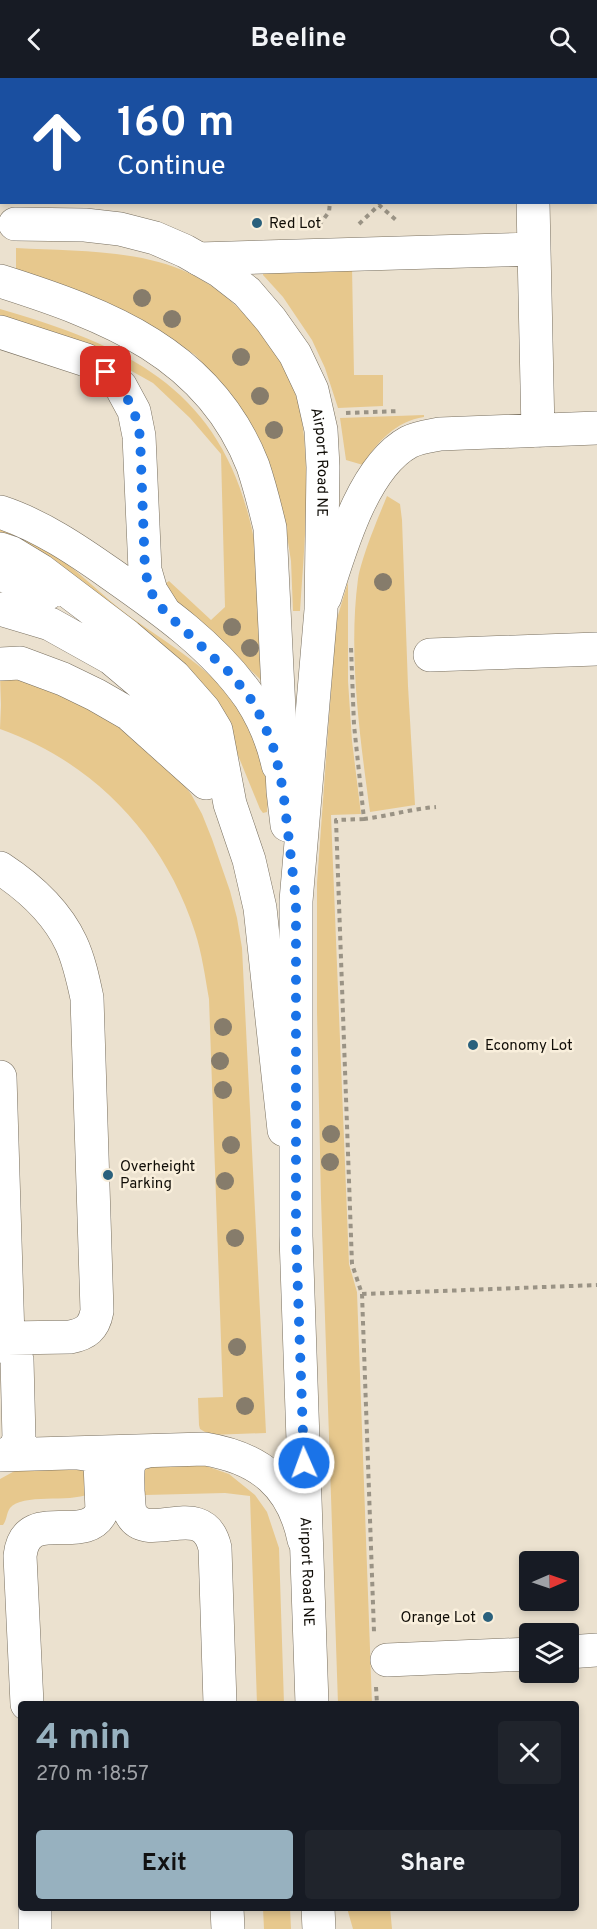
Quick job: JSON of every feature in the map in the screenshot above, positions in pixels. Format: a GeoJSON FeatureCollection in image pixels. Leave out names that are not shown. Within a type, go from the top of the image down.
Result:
{"type":"FeatureCollection","features":[{"type":"Feature","properties":{"kind":"main road"},"geometry":{"type":"LineString","coordinates":[[533,204],[538,431]]}},
{"type":"Feature","properties":{"kind":"main road","name":"Airport Road NE"},"geometry":{"type":"LineString","coordinates":[[33,217],[120,229],[155,238],[220,271],[248,292],[272,320],[295,354],[312,390],[321,430],[323,467],[321,610],[296,901],[296,1236],[312,1701]]}},
{"type":"Feature","properties":{"kind":"main road"},"geometry":{"type":"LineString","coordinates":[[199,259],[534,249]]}},
{"type":"Feature","properties":{"kind":"main road","name":"Airport Road NE"},"geometry":{"type":"LineString","coordinates":[[0,281],[89,312],[128,329],[163,352],[192,376],[214,399],[235,430],[252,465],[270,528],[283,790],[296,901]]}},
{"type":"Feature","properties":{"kind":"main road"},"geometry":{"type":"LineString","coordinates":[[0,332],[86,360],[106,372],[121,387],[134,411],[140,436],[145,570],[150,591],[164,611]]}},
{"type":"Feature","properties":{"kind":"main road"},"geometry":{"type":"LineString","coordinates":[[321,610],[344,538],[372,480],[394,453],[410,442],[440,434],[595,429]]}},
{"type":"Feature","properties":{"kind":"main road"},"geometry":{"type":"LineString","coordinates":[[0,512],[23,521],[61,542],[164,611],[231,674],[250,698],[262,719],[275,752],[283,790]]}},
{"type":"Feature","properties":{"kind":"main road"},"geometry":{"type":"LineString","coordinates":[[0,549],[12,553],[40,570],[127,636],[174,676],[204,710],[216,730],[230,804],[249,860],[260,908],[296,1236]]}},
{"type":"Feature","properties":{"kind":"main road"},"geometry":{"type":"LineString","coordinates":[[0,574],[99,616]]}},
{"type":"Feature","properties":{"kind":"main road"},"geometry":{"type":"LineString","coordinates":[[0,609],[50,624],[111,658],[149,690],[186,730],[230,804]]}},
{"type":"Feature","properties":{"kind":"main road"},"geometry":{"type":"LineString","coordinates":[[430,655],[597,649]]}},
{"type":"Feature","properties":{"kind":"main road"},"geometry":{"type":"LineString","coordinates":[[0,664],[20,663],[63,679],[129,714],[230,804]]}},
{"type":"Feature","properties":{"kind":"main road"},"geometry":{"type":"LineString","coordinates":[[0,868],[30,891],[60,923],[72,944],[87,998],[97,1311],[92,1327],[79,1335],[4,1345]]}},
{"type":"Feature","properties":{"kind":"main road"},"geometry":{"type":"LineString","coordinates":[[0,1077],[4,1345],[17,1360],[19,1439],[15,1449],[3,1455]]}},
{"type":"Feature","properties":{"kind":"main road"},"geometry":{"type":"LineString","coordinates":[[3,1455],[206,1449],[221,1451],[254,1464],[269,1474],[282,1488],[295,1508],[307,1554]]}},
{"type":"Feature","properties":{"kind":"main road"},"geometry":{"type":"LineString","coordinates":[[27,1701],[21,1545],[25,1538],[36,1530],[84,1526],[96,1522],[115,1485],[128,1471],[131,1458],[141,1452],[150,1451]]}},
{"type":"Feature","properties":{"kind":"main road"},"geometry":{"type":"LineString","coordinates":[[77,1453],[86,1453],[97,1459],[101,1471],[115,1485],[137,1521],[149,1524],[198,1524],[209,1531],[215,1548],[220,1701]]}},
{"type":"Feature","properties":{"kind":"main road"},"geometry":{"type":"LineString","coordinates":[[579,1651],[597,1650]]}},
{"type":"Feature","properties":{"kind":"main road"},"geometry":{"type":"LineString","coordinates":[[379,1658],[519,1654]]}},
{"type":"Feature","properties":{"kind":"main road"},"geometry":{"type":"LineString","coordinates":[[34,1911],[35,1929]]}},
{"type":"Feature","properties":{"kind":"main road"},"geometry":{"type":"LineString","coordinates":[[227,1911],[228,1929]]}},
{"type":"Feature","properties":{"kind":"main road"},"geometry":{"type":"LineString","coordinates":[[311,1929],[315,1911]]}},
{"type":"Feature","properties":{"kind":"main road"},"geometry":{"type":"LineString","coordinates":[[316,1911],[319,1929]]}},
{"type":"Feature","properties":{"kind":"main road"},"geometry":{"type":"LineString","coordinates":[[326,1911],[331,1929]]}},
{"type":"Feature","properties":{"kind":"path"},"geometry":{"type":"LineString","coordinates":[[350,640],[354,725],[364,819]]}},
{"type":"Feature","properties":{"kind":"path"},"geometry":{"type":"LineString","coordinates":[[377,1701],[379,1658],[362,1294],[352,1264],[336,820],[364,819],[413,809],[436,807]]}},
{"type":"Feature","properties":{"kind":"path"},"geometry":{"type":"LineString","coordinates":[[362,1294],[597,1285]]}},
{"type":"Feature","properties":{"kind":"shaded area"},"geometry":{"type":"Polygon","coordinates":[[[16,248],[100,252],[163,263],[203,281],[223,295],[260,331],[287,374],[297,397],[302,420],[306,492],[300,611],[293,611],[291,561],[284,517],[272,470],[219,381],[195,355],[141,319],[117,308],[16,274],[16,248]]]}},
{"type":"Feature","properties":{"kind":"shaded area"},"geometry":{"type":"Polygon","coordinates":[[[352,267],[354,375],[383,375],[383,406],[338,408],[325,368],[312,340],[283,297],[263,275],[263,269],[352,267]]]}},
{"type":"Feature","properties":{"kind":"shaded area"},"geometry":{"type":"Polygon","coordinates":[[[0,309],[97,343],[138,364],[173,389],[202,419],[226,457],[245,502],[258,561],[265,684],[176,602],[166,583],[169,581],[211,620],[225,607],[221,454],[190,418],[153,383],[101,354],[0,318],[0,309]]]}},
{"type":"Feature","properties":{"kind":"shaded area"},"geometry":{"type":"Polygon","coordinates":[[[424,415],[388,434],[374,448],[363,465],[346,460],[340,418],[424,415]]]}},
{"type":"Feature","properties":{"kind":"shaded area"},"geometry":{"type":"Polygon","coordinates":[[[387,496],[400,504],[402,520],[415,805],[370,812],[356,696],[355,607],[363,559],[387,496]]]}},
{"type":"Feature","properties":{"kind":"shaded area"},"geometry":{"type":"Polygon","coordinates":[[[0,529],[18,534],[51,552],[124,612],[190,659],[221,685],[245,716],[256,738],[264,762],[268,787],[267,812],[263,813],[260,809],[233,743],[0,537],[0,529]]]}},
{"type":"Feature","properties":{"kind":"shaded area"},"geometry":{"type":"Polygon","coordinates":[[[348,582],[348,681],[352,741],[361,814],[331,815],[349,1264],[357,1292],[372,1701],[338,1701],[321,1199],[317,883],[336,622],[348,582]]]}},
{"type":"Feature","properties":{"kind":"shaded area"},"geometry":{"type":"Polygon","coordinates":[[[3,674],[91,703],[176,775],[191,794],[212,839],[230,891],[242,948],[266,1433],[210,1435],[200,1429],[199,1425],[198,1398],[223,1397],[209,999],[195,932],[182,897],[165,865],[145,835],[122,807],[66,761],[34,743],[0,729],[0,675],[3,674]]]}},
{"type":"Feature","properties":{"kind":"shaded area"},"geometry":{"type":"Polygon","coordinates":[[[153,1462],[206,1466],[229,1474],[255,1495],[267,1512],[279,1548],[284,1701],[257,1701],[250,1496],[225,1493],[145,1495],[141,1492],[140,1472],[153,1462]]]}},
{"type":"Feature","properties":{"kind":"shaded area"},"geometry":{"type":"Polygon","coordinates":[[[22,1467],[87,1469],[89,1494],[80,1497],[35,1499],[16,1503],[10,1508],[3,1525],[0,1525],[0,1479],[22,1467]]]}},
{"type":"Feature","properties":{"kind":"shaded area"},"geometry":{"type":"Polygon","coordinates":[[[263,1911],[290,1911],[291,1929],[264,1929],[263,1911]]]}},
{"type":"Feature","properties":{"kind":"shaded area"},"geometry":{"type":"Polygon","coordinates":[[[348,1911],[390,1911],[392,1929],[353,1929],[348,1911]]]}},
{"type":"Feature","properties":{"kind":"place","name":"Red Lot"},"geometry":{"type":"Point","coordinates":[257,223]}},
{"type":"Feature","properties":{"kind":"place","name":"Economy Lot"},"geometry":{"type":"Point","coordinates":[473,1045]}},
{"type":"Feature","properties":{"kind":"place","name":"Overheight Parking"},"geometry":{"type":"Point","coordinates":[108,1175]}},
{"type":"Feature","properties":{"kind":"place","name":"Orange Lot"},"geometry":{"type":"Point","coordinates":[488,1617]}},
{"type":"Feature","properties":{"kind":"route"},"geometry":{"type":"LineString","coordinates":[[106,372],[121,387],[134,411],[140,436],[145,570],[150,591],[164,611],[231,674],[250,698],[262,719],[275,752],[283,790],[296,901],[296,1236],[304,1463]]}}]}
